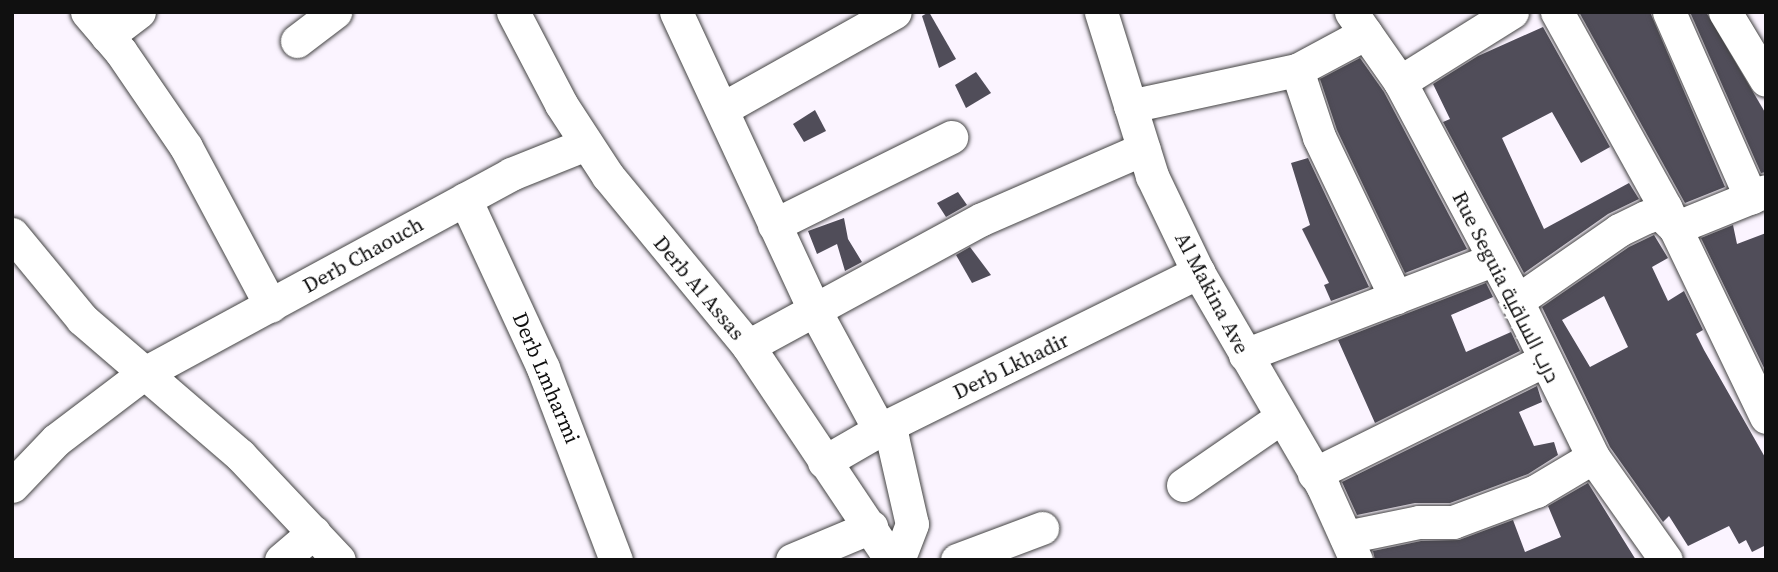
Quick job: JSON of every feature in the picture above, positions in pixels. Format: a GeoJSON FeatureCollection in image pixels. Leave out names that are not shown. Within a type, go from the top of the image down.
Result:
{"type":"FeatureCollection","features":[{"type":"Feature","properties":{"kind":"street"},"geometry":{"type":"LineString","coordinates":[[139,12],[97,24],[186,147],[271,306]]}},
{"type":"Feature","properties":{"kind":"street"},"geometry":{"type":"LineString","coordinates":[[298,41],[335,12]]}},
{"type":"Feature","properties":{"kind":"street","name":"Derb Al Assas"},"geometry":{"type":"LineString","coordinates":[[513,12],[586,145],[627,200],[748,346],[891,560]]}},
{"type":"Feature","properties":{"kind":"street"},"geometry":{"type":"LineString","coordinates":[[676,12],[813,307],[864,405],[896,447],[912,524],[898,560]]}},
{"type":"Feature","properties":{"kind":"street","name":"Al Makina Ave"},"geometry":{"type":"LineString","coordinates":[[1101,12],[1143,149],[1198,272],[1314,474],[1345,552]]}},
{"type":"Feature","properties":{"kind":"street"},"geometry":{"type":"LineString","coordinates":[[1400,82],[1512,12]]}},
{"type":"Feature","properties":{"kind":"street"},"geometry":{"type":"LineString","coordinates":[[1557,12],[1675,228],[1766,417]]}},
{"type":"Feature","properties":{"kind":"street"},"geometry":{"type":"LineString","coordinates":[[1669,12],[1759,194],[1675,228]]}},
{"type":"Feature","properties":{"kind":"street"},"geometry":{"type":"LineString","coordinates":[[1725,12],[1766,80]]}},
{"type":"Feature","properties":{"kind":"street"},"geometry":{"type":"LineString","coordinates":[[722,108],[892,13]]}},
{"type":"Feature","properties":{"kind":"street"},"geometry":{"type":"LineString","coordinates":[[1130,106],[1297,70],[1358,22]]}},
{"type":"Feature","properties":{"kind":"street","name":"Rue Seguia درب الساقية"},"geometry":{"type":"LineString","coordinates":[[1358,22],[1400,82],[1517,301],[1593,457],[1666,560]]}},
{"type":"Feature","properties":{"kind":"street"},"geometry":{"type":"LineString","coordinates":[[1297,70],[1319,137],[1396,298]]}},
{"type":"Feature","properties":{"kind":"street"},"geometry":{"type":"LineString","coordinates":[[774,225],[951,137]]}},
{"type":"Feature","properties":{"kind":"street","name":"Derb Chaouch"},"geometry":{"type":"LineString","coordinates":[[12,486],[56,440],[144,374],[525,167],[586,145]]}},
{"type":"Feature","properties":{"kind":"street"},"geometry":{"type":"LineString","coordinates":[[748,346],[813,307],[982,219],[1143,149]]}},
{"type":"Feature","properties":{"kind":"street","name":"Derb Lmharmi"},"geometry":{"type":"LineString","coordinates":[[465,199],[543,368],[616,560]]}},
{"type":"Feature","properties":{"kind":"street"},"geometry":{"type":"LineString","coordinates":[[1517,301],[1619,230],[1660,213],[1675,228]]}},
{"type":"Feature","properties":{"kind":"street"},"geometry":{"type":"LineString","coordinates":[[12,234],[82,319],[240,455],[340,560]]}},
{"type":"Feature","properties":{"kind":"street"},"geometry":{"type":"LineString","coordinates":[[1245,355],[1493,260]]}},
{"type":"Feature","properties":{"kind":"street","name":"Derb Lkhadir"},"geometry":{"type":"LineString","coordinates":[[824,462],[883,428],[1198,272]]}},
{"type":"Feature","properties":{"kind":"street"},"geometry":{"type":"LineString","coordinates":[[1314,474],[1545,360]]}},
{"type":"Feature","properties":{"kind":"street"},"geometry":{"type":"LineString","coordinates":[[1183,485],[1280,418]]}},
{"type":"Feature","properties":{"kind":"street"},"geometry":{"type":"LineString","coordinates":[[1345,552],[1419,522],[1453,522],[1536,491],[1593,457]]}},
{"type":"Feature","properties":{"kind":"street"},"geometry":{"type":"LineString","coordinates":[[792,560],[871,527]]}},
{"type":"Feature","properties":{"kind":"street"},"geometry":{"type":"LineString","coordinates":[[957,560],[1042,528]]}},
{"type":"Feature","properties":{"kind":"street"},"geometry":{"type":"LineString","coordinates":[[281,560],[314,532]]}},
{"type":"Feature","properties":{"kind":"building"},"geometry":{"type":"Polygon","coordinates":[[[929,12],[956,59],[939,68],[922,16],[929,12]]]}},
{"type":"Feature","properties":{"kind":"building"},"geometry":{"type":"Polygon","coordinates":[[[1579,12],[1650,12],[1725,187],[1685,203],[1579,12]]]}},
{"type":"Feature","properties":{"kind":"building"},"geometry":{"type":"Polygon","coordinates":[[[1690,12],[1706,12],[1766,114],[1766,172],[1761,173],[1690,12]]]}},
{"type":"Feature","properties":{"kind":"building"},"geometry":{"type":"Polygon","coordinates":[[[1543,27],[1610,147],[1581,163],[1552,112],[1502,138],[1544,229],[1629,183],[1639,199],[1608,214],[1524,273],[1443,122],[1450,119],[1433,84],[1478,56],[1543,27]]]}},
{"type":"Feature","properties":{"kind":"building"},"geometry":{"type":"Polygon","coordinates":[[[1360,58],[1384,92],[1467,249],[1405,273],[1337,130],[1320,79],[1360,58]]]}},
{"type":"Feature","properties":{"kind":"building"},"geometry":{"type":"Polygon","coordinates":[[[976,72],[991,93],[966,108],[955,85],[976,72]]]}},
{"type":"Feature","properties":{"kind":"building"},"geometry":{"type":"Polygon","coordinates":[[[815,110],[826,131],[804,142],[793,124],[815,110]]]}},
{"type":"Feature","properties":{"kind":"building"},"geometry":{"type":"Polygon","coordinates":[[[1308,158],[1369,287],[1331,301],[1324,285],[1329,283],[1302,229],[1310,225],[1291,163],[1308,158]]]}},
{"type":"Feature","properties":{"kind":"building"},"geometry":{"type":"Polygon","coordinates":[[[958,192],[967,205],[946,217],[937,203],[958,192]]]}},
{"type":"Feature","properties":{"kind":"building"},"geometry":{"type":"Polygon","coordinates":[[[844,218],[848,239],[862,262],[845,271],[837,244],[817,254],[808,231],[844,218]]]}},
{"type":"Feature","properties":{"kind":"building"},"geometry":{"type":"Polygon","coordinates":[[[1733,225],[1737,244],[1766,233],[1766,372],[1701,238],[1733,225]]]}},
{"type":"Feature","properties":{"kind":"building"},"geometry":{"type":"Polygon","coordinates":[[[1654,235],[1668,258],[1652,267],[1668,301],[1684,291],[1703,330],[1696,334],[1766,459],[1766,545],[1752,552],[1746,540],[1739,544],[1729,526],[1688,546],[1669,516],[1663,522],[1610,447],[1542,307],[1629,247],[1654,235]],[[1604,296],[1562,320],[1590,367],[1628,347],[1604,296]]]}},
{"type":"Feature","properties":{"kind":"building"},"geometry":{"type":"Polygon","coordinates":[[[970,247],[991,275],[972,283],[956,255],[970,247]]]}},
{"type":"Feature","properties":{"kind":"building"},"geometry":{"type":"Polygon","coordinates":[[[1486,283],[1493,297],[1451,315],[1466,352],[1511,332],[1520,351],[1375,423],[1338,340],[1486,283]]]}},
{"type":"Feature","properties":{"kind":"building"},"geometry":{"type":"Polygon","coordinates":[[[1537,386],[1542,402],[1519,412],[1534,446],[1554,442],[1558,455],[1528,474],[1450,503],[1415,503],[1357,515],[1342,482],[1537,386]]]}},
{"type":"Feature","properties":{"kind":"building"},"geometry":{"type":"Polygon","coordinates":[[[1588,483],[1636,560],[1375,560],[1373,551],[1421,541],[1459,540],[1513,520],[1525,552],[1561,537],[1548,506],[1588,483]]]}}]}
